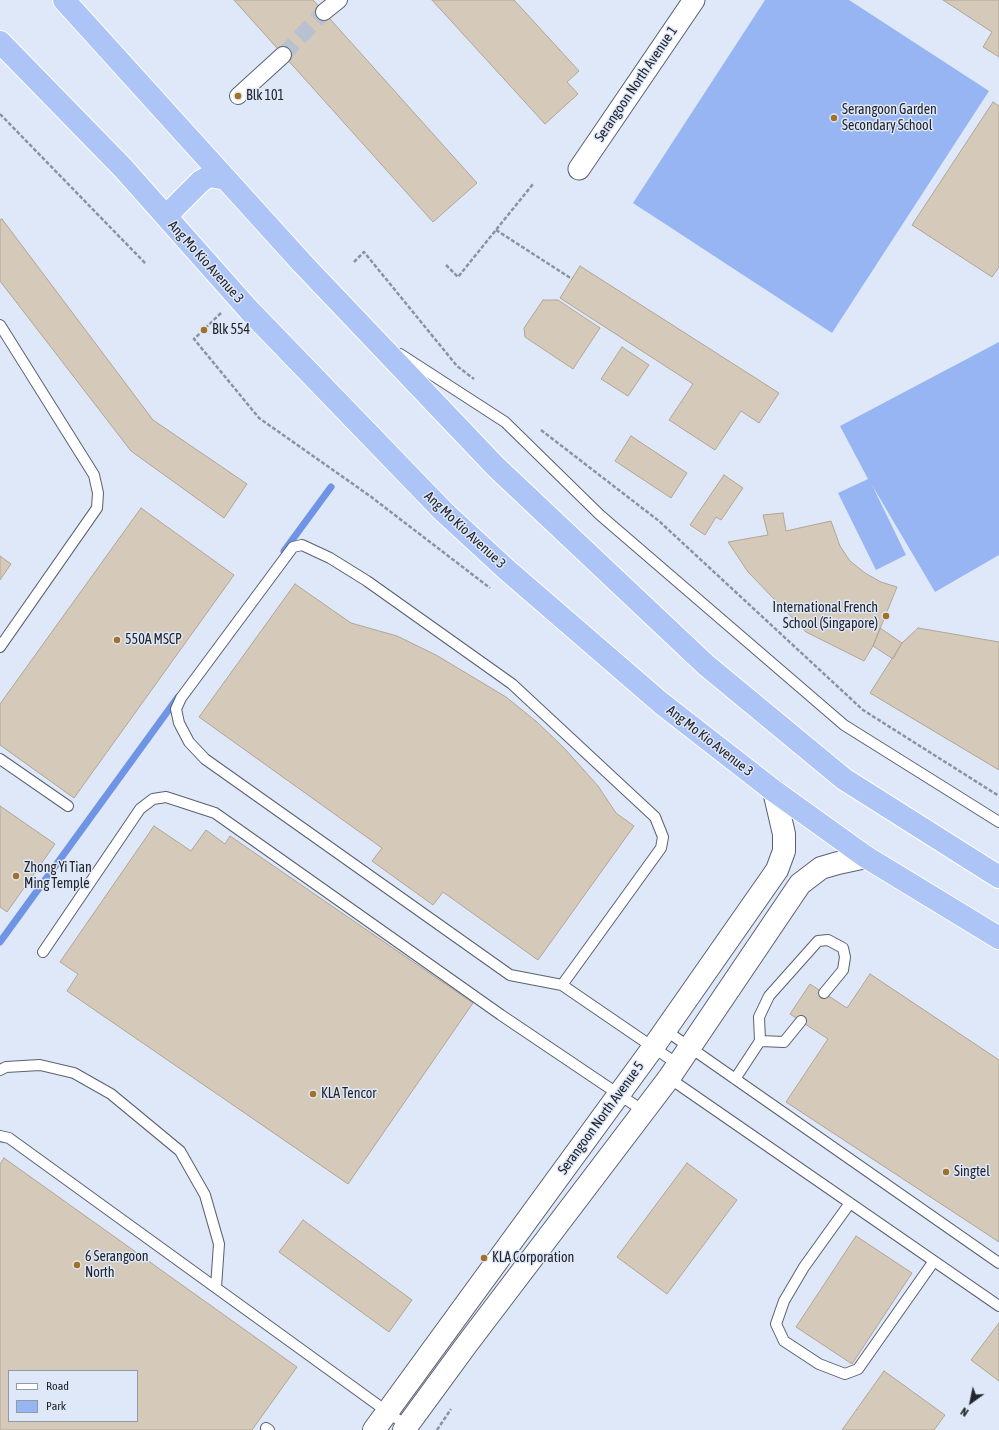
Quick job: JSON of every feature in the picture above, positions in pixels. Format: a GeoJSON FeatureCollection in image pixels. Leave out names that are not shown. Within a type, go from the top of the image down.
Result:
{"type":"FeatureCollection","features":[{"type":"Feature","properties":{"kind":"highway"},"geometry":{"type":"LineString","coordinates":[[64,0],[226,179],[371,336],[496,468],[706,665],[844,779],[999,877]]}},
{"type":"Feature","properties":{"kind":"highway","name":"Ang Mo Kio Avenue 3"},"geometry":{"type":"LineString","coordinates":[[0,42],[123,168],[249,310],[444,512],[507,570],[661,703],[774,791],[866,857],[999,938]]}},
{"type":"Feature","properties":{"kind":"highway"},"geometry":{"type":"LineString","coordinates":[[170,221],[170,214],[174,208],[201,181],[210,176],[226,179]]}},
{"type":"Feature","properties":{"kind":"street"},"geometry":{"type":"LineString","coordinates":[[324,12],[339,0]]}},
{"type":"Feature","properties":{"kind":"street","name":"Serangoon North Avenue 1"},"geometry":{"type":"LineString","coordinates":[[579,169],[694,0]]}},
{"type":"Feature","properties":{"kind":"street"},"geometry":{"type":"LineString","coordinates":[[238,96],[283,55]]}},
{"type":"Feature","properties":{"kind":"street","name":"Serangoon North Avenue 5"},"geometry":{"type":"LineString","coordinates":[[374,1430],[652,1049],[777,870],[784,851],[784,834],[774,791]]}},
{"type":"Feature","properties":{"kind":"street","name":"Serangoon North Avenue 5"},"geometry":{"type":"LineString","coordinates":[[405,1428],[467,1344],[645,1112],[691,1048],[800,884],[821,868],[866,857]]}},
{"type":"Feature","properties":{"kind":"lane"},"geometry":{"type":"LineString","coordinates":[[0,326],[94,475],[98,493],[97,508],[0,647]]}},
{"type":"Feature","properties":{"kind":"lane"},"geometry":{"type":"LineString","coordinates":[[371,336],[505,422],[600,515],[844,725],[999,822]]}},
{"type":"Feature","properties":{"kind":"lane"},"geometry":{"type":"LineString","coordinates":[[562,985],[661,848],[663,837],[655,817],[512,684],[342,566],[302,545],[293,547],[181,698],[176,709],[179,723],[189,742],[205,759],[510,975],[562,985],[652,1049],[674,1072],[850,1203],[999,1306]]}},
{"type":"Feature","properties":{"kind":"lane"},"geometry":{"type":"LineString","coordinates":[[0,759],[68,806]]}},
{"type":"Feature","properties":{"kind":"lane"},"geometry":{"type":"LineString","coordinates":[[43,952],[140,809],[154,799],[166,797],[215,813],[540,1041],[645,1112]]}},
{"type":"Feature","properties":{"kind":"lane"},"geometry":{"type":"LineString","coordinates":[[735,1079],[760,1041],[759,1017],[769,996],[818,941],[828,940],[843,948],[845,957],[843,970],[824,993]]}},
{"type":"Feature","properties":{"kind":"lane"},"geometry":{"type":"LineString","coordinates":[[760,1041],[784,1042],[801,1021]]}},
{"type":"Feature","properties":{"kind":"lane"},"geometry":{"type":"LineString","coordinates":[[665,1030],[999,1263]]}},
{"type":"Feature","properties":{"kind":"lane"},"geometry":{"type":"LineString","coordinates":[[0,1070],[6,1067],[40,1065],[74,1073],[111,1094],[180,1151],[205,1196],[219,1244],[216,1287]]}},
{"type":"Feature","properties":{"kind":"lane"},"geometry":{"type":"LineString","coordinates":[[0,1136],[9,1138],[216,1287],[388,1412],[405,1428]]}},
{"type":"Feature","properties":{"kind":"lane"},"geometry":{"type":"LineString","coordinates":[[850,1203],[804,1267],[784,1301],[776,1324],[784,1341],[819,1364],[845,1374],[858,1369],[934,1261]]}},
{"type":"Feature","properties":{"kind":"path"},"geometry":{"type":"LineString","coordinates":[[0,114],[146,264]]}},
{"type":"Feature","properties":{"kind":"path"},"geometry":{"type":"LineString","coordinates":[[446,264],[458,277],[533,184]]}},
{"type":"Feature","properties":{"kind":"path"},"geometry":{"type":"LineString","coordinates":[[496,230],[572,279]]}},
{"type":"Feature","properties":{"kind":"path"},"geometry":{"type":"LineString","coordinates":[[354,262],[364,252],[457,366],[476,380]]}},
{"type":"Feature","properties":{"kind":"path"},"geometry":{"type":"LineString","coordinates":[[204,330],[194,339],[259,418],[370,496],[493,591]]}},
{"type":"Feature","properties":{"kind":"path"},"geometry":{"type":"LineString","coordinates":[[539,429],[659,521],[863,710],[999,796]]}},
{"type":"Feature","properties":{"kind":"green space"},"geometry":{"type":"Polygon","coordinates":[[[765,0],[849,0],[989,91],[832,333],[633,203],[765,0]]]}},
{"type":"Feature","properties":{"kind":"green space"},"geometry":{"type":"Polygon","coordinates":[[[999,342],[999,555],[935,592],[872,485],[906,555],[876,570],[838,493],[868,479],[840,426],[999,342]]]}},
{"type":"Feature","properties":{"kind":"building"},"geometry":{"type":"Polygon","coordinates":[[[234,0],[313,0],[477,183],[433,222],[234,0]]]}},
{"type":"Feature","properties":{"kind":"building"},"geometry":{"type":"Polygon","coordinates":[[[432,0],[514,0],[579,71],[567,82],[578,94],[545,124],[432,0]]]}},
{"type":"Feature","properties":{"kind":"building"},"geometry":{"type":"Polygon","coordinates":[[[943,0],[999,0],[999,57],[983,47],[992,32],[943,0]]]}},
{"type":"Feature","properties":{"kind":"building"},"geometry":{"type":"Polygon","coordinates":[[[993,102],[999,106],[999,267],[992,277],[912,225],[993,102]]]}},
{"type":"Feature","properties":{"kind":"building"},"geometry":{"type":"Polygon","coordinates":[[[2,219],[153,420],[247,484],[224,518],[131,451],[0,281],[0,220],[2,219]]]}},
{"type":"Feature","properties":{"kind":"building"},"geometry":{"type":"Polygon","coordinates":[[[580,266],[779,393],[759,423],[741,411],[715,450],[669,420],[693,384],[560,298],[580,266]]]}},
{"type":"Feature","properties":{"kind":"building"},"geometry":{"type":"Polygon","coordinates":[[[543,300],[558,300],[600,328],[573,369],[525,337],[524,328],[543,300]]]}},
{"type":"Feature","properties":{"kind":"building"},"geometry":{"type":"Polygon","coordinates":[[[622,347],[649,365],[628,396],[601,379],[622,347]]]}},
{"type":"Feature","properties":{"kind":"building"},"geometry":{"type":"Polygon","coordinates":[[[631,436],[687,473],[671,498],[615,461],[631,436]]]}},
{"type":"Feature","properties":{"kind":"building"},"geometry":{"type":"Polygon","coordinates":[[[724,475],[743,488],[721,520],[716,517],[705,535],[690,525],[724,475]]]}},
{"type":"Feature","properties":{"kind":"building","name":"550A MSCP"},"geometry":{"type":"Polygon","coordinates":[[[141,508],[234,575],[74,798],[0,745],[0,704],[141,508]]]}},
{"type":"Feature","properties":{"kind":"building"},"geometry":{"type":"Polygon","coordinates":[[[783,513],[786,531],[831,521],[840,546],[850,561],[865,573],[881,582],[897,587],[873,646],[864,661],[806,632],[748,572],[728,542],[768,535],[763,515],[783,513]]]}},
{"type":"Feature","properties":{"kind":"building"},"geometry":{"type":"Polygon","coordinates":[[[0,556],[11,564],[0,580],[0,556]]]}},
{"type":"Feature","properties":{"kind":"building"},"geometry":{"type":"Polygon","coordinates":[[[295,584],[351,623],[397,636],[436,655],[506,697],[537,722],[565,749],[598,786],[616,813],[634,826],[538,960],[443,892],[433,905],[372,861],[382,848],[199,717],[295,584]]]}},
{"type":"Feature","properties":{"kind":"building"},"geometry":{"type":"Polygon","coordinates":[[[880,628],[902,643],[893,659],[873,646],[880,628]]]}},
{"type":"Feature","properties":{"kind":"building"},"geometry":{"type":"Polygon","coordinates":[[[918,628],[999,642],[999,770],[870,693],[902,643],[918,628]]]}},
{"type":"Feature","properties":{"kind":"building","name":"Zhong Yi Tian Ming Temple"},"geometry":{"type":"Polygon","coordinates":[[[0,806],[55,844],[7,912],[0,907],[0,806]]]}},
{"type":"Feature","properties":{"kind":"building","name":"KLA Tencor"},"geometry":{"type":"Polygon","coordinates":[[[154,826],[191,851],[206,830],[225,844],[230,836],[473,1003],[348,1184],[67,991],[78,974],[60,962],[154,826]]]}},
{"type":"Feature","properties":{"kind":"building","name":"Singtel"},"geometry":{"type":"Polygon","coordinates":[[[870,974],[999,1060],[999,1242],[786,1102],[828,1039],[790,1014],[810,984],[847,1008],[870,974]]]}},
{"type":"Feature","properties":{"kind":"building","name":"6 Serangoon North"},"geometry":{"type":"Polygon","coordinates":[[[4,1158],[297,1367],[252,1430],[0,1430],[0,1164],[4,1158]]]}},
{"type":"Feature","properties":{"kind":"building"},"geometry":{"type":"Polygon","coordinates":[[[687,1163],[737,1200],[667,1294],[617,1257],[687,1163]]]}},
{"type":"Feature","properties":{"kind":"building"},"geometry":{"type":"Polygon","coordinates":[[[303,1220],[412,1300],[389,1332],[279,1252],[303,1220]]]}},
{"type":"Feature","properties":{"kind":"building"},"geometry":{"type":"Polygon","coordinates":[[[856,1236],[912,1273],[852,1364],[796,1327],[856,1236]]]}},
{"type":"Feature","properties":{"kind":"building"},"geometry":{"type":"Polygon","coordinates":[[[999,1323],[999,1381],[971,1360],[999,1323]]]}},
{"type":"Feature","properties":{"kind":"building"},"geometry":{"type":"Polygon","coordinates":[[[884,1371],[945,1415],[934,1430],[842,1430],[884,1371]]]}},
{"type":"Feature","properties":{"kind":"waterway"},"geometry":{"type":"LineString","coordinates":[[284,551],[331,487]]}},
{"type":"Feature","properties":{"kind":"waterway"},"geometry":{"type":"LineString","coordinates":[[0,942],[178,697]]}},
{"type":"Feature","properties":{"kind":"tunnel"},"geometry":{"type":"LineString","coordinates":[[283,55],[324,12]]}},
{"type":"Feature","properties":{"kind":"place","name":"Blk 101"},"geometry":{"type":"Point","coordinates":[238,96]}},
{"type":"Feature","properties":{"kind":"place","name":"Serangoon Garden Secondary School"},"geometry":{"type":"Point","coordinates":[834,118]}},
{"type":"Feature","properties":{"kind":"place","name":"Blk 554"},"geometry":{"type":"Point","coordinates":[204,330]}},
{"type":"Feature","properties":{"kind":"place","name":"International French School (Singapore)"},"geometry":{"type":"Point","coordinates":[886,616]}},
{"type":"Feature","properties":{"kind":"place","name":"550A MSCP"},"geometry":{"type":"Point","coordinates":[117,640]}},
{"type":"Feature","properties":{"kind":"place","name":"Zhong Yi Tian Ming Temple"},"geometry":{"type":"Point","coordinates":[16,876]}},
{"type":"Feature","properties":{"kind":"place","name":"KLA Tencor"},"geometry":{"type":"Point","coordinates":[313,1094]}},
{"type":"Feature","properties":{"kind":"place","name":"Singtel"},"geometry":{"type":"Point","coordinates":[946,1172]}},
{"type":"Feature","properties":{"kind":"place","name":"KLA Corporation"},"geometry":{"type":"Point","coordinates":[484,1258]}},
{"type":"Feature","properties":{"kind":"place","name":"6 Serangoon North"},"geometry":{"type":"Point","coordinates":[77,1265]}}]}
